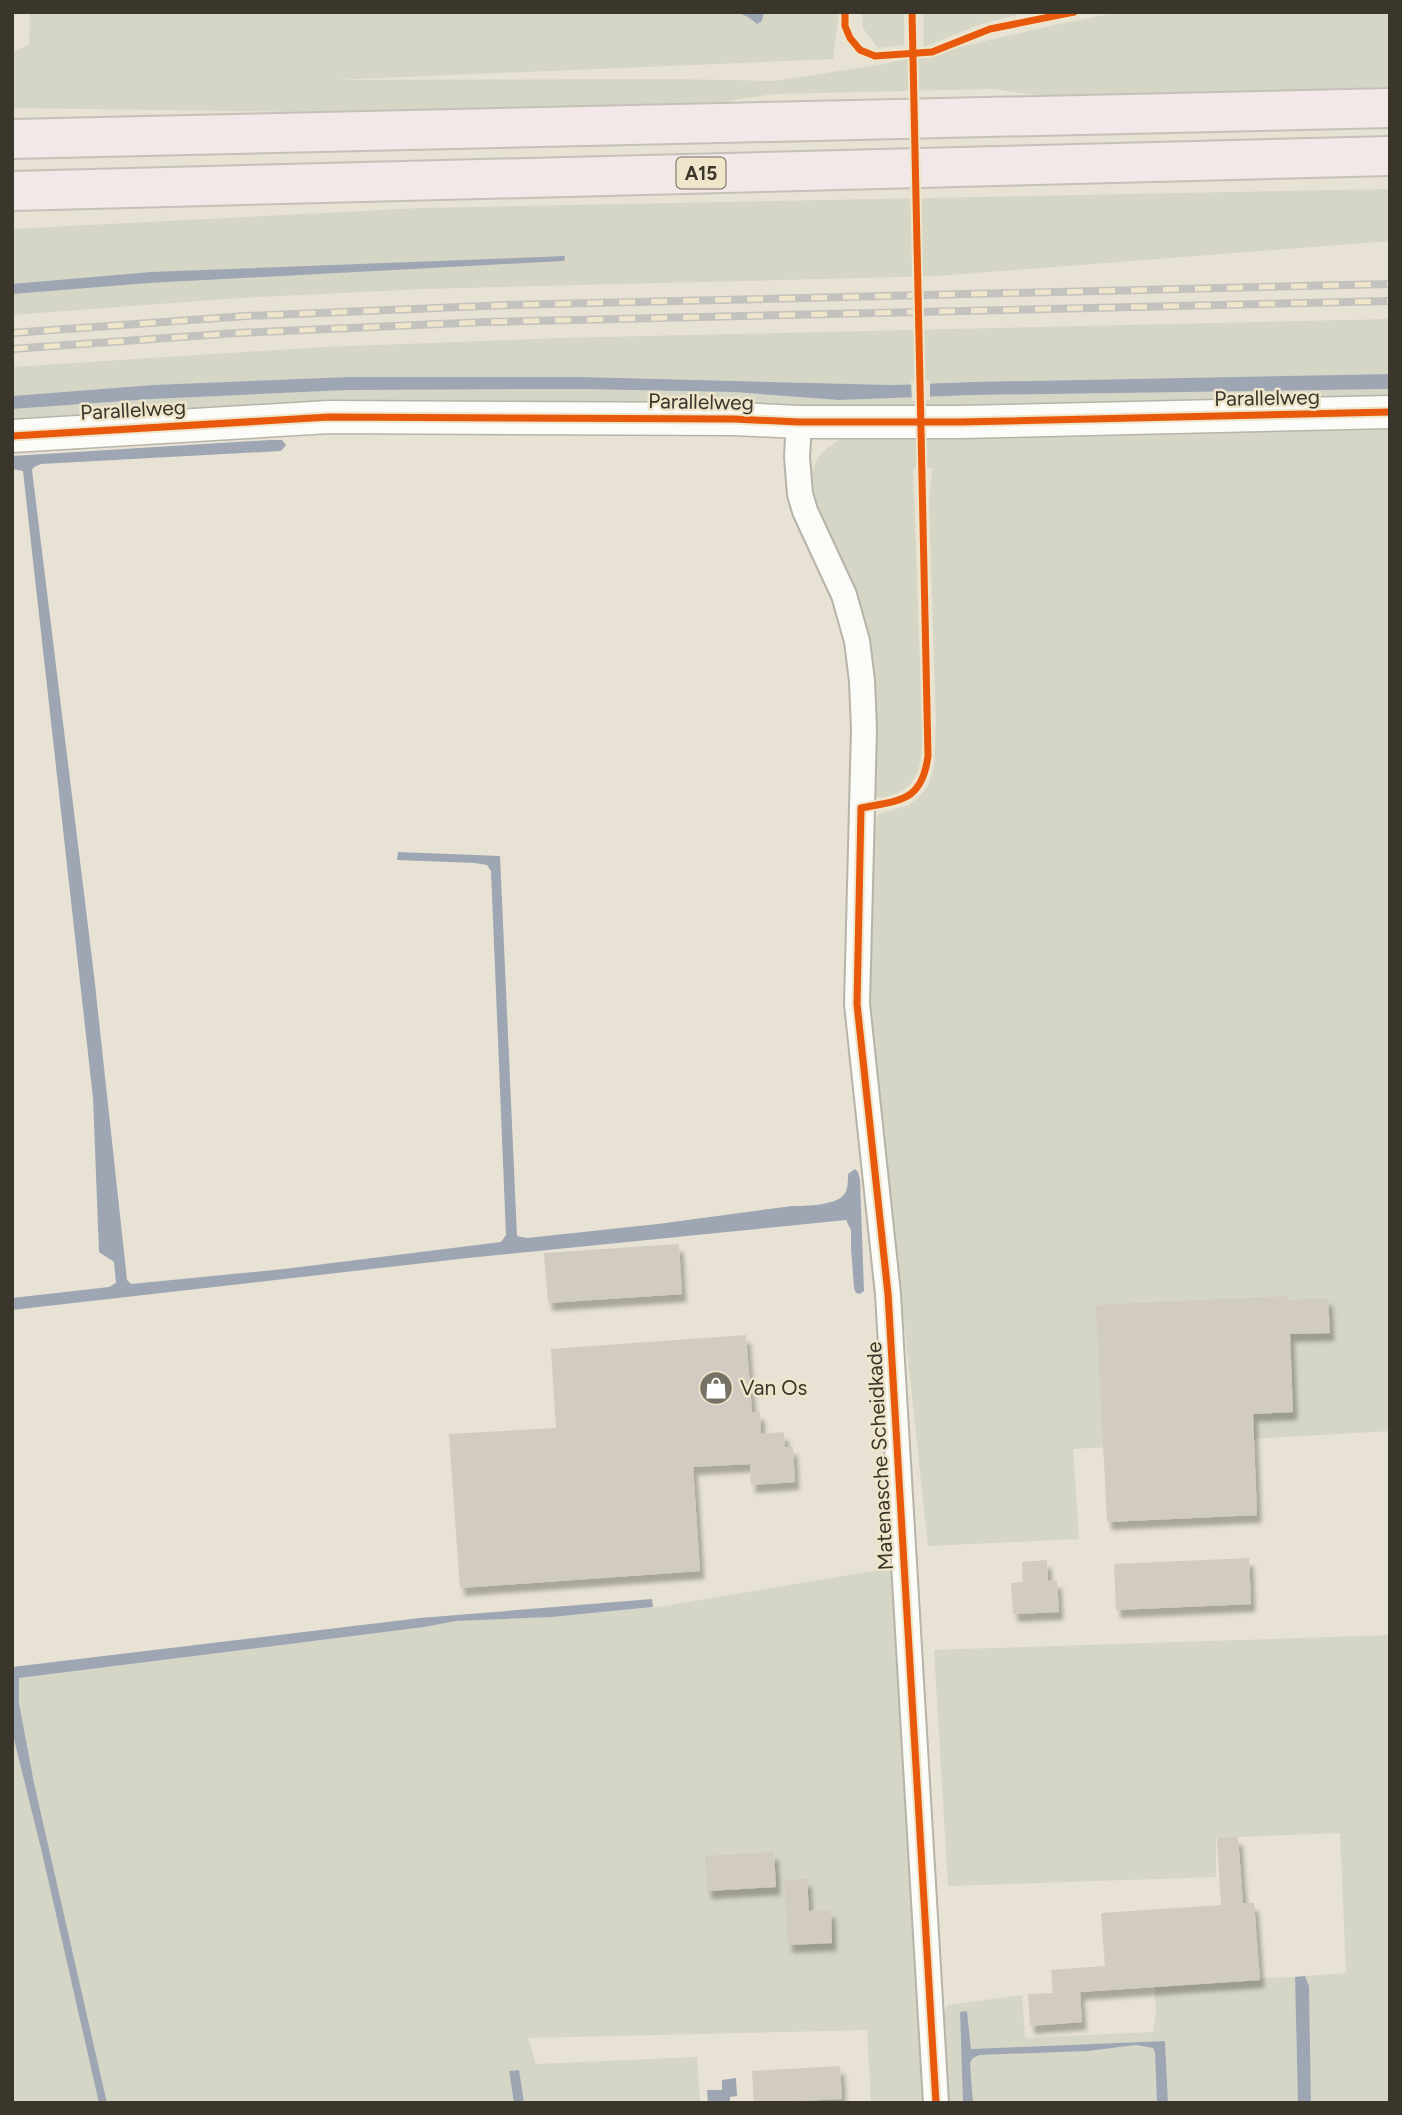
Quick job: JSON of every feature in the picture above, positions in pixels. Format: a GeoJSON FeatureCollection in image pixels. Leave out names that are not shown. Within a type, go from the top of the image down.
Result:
{"type":"FeatureCollection","features":[{"type":"Feature","properties":{"kind":"highway"},"geometry":{"type":"LineString","coordinates":[[12,139],[1390,108]]}},
{"type":"Feature","properties":{"kind":"highway","name":"A15"},"geometry":{"type":"LineString","coordinates":[[12,191],[1390,156]]}},
{"type":"Feature","properties":{"kind":"street","name":"Parallelweg"},"geometry":{"type":"LineString","coordinates":[[12,436],[329,417],[960,422],[1390,412]]}},
{"type":"Feature","properties":{"kind":"street","name":"Matenasche Scheidkade"},"geometry":{"type":"LineString","coordinates":[[799,422],[797,457],[800,495],[844,595],[857,641],[862,681],[857,1004],[888,1294],[936,2103]]}},
{"type":"Feature","properties":{"kind":"green space"},"geometry":{"type":"Polygon","coordinates":[[[764,12],[839,12],[833,59],[335,80],[775,81],[884,64],[1119,12],[1390,12],[1390,87],[1061,98],[992,89],[774,94],[734,100],[712,107],[309,112],[12,108],[12,52],[29,45],[30,14],[741,14],[755,23],[762,21],[764,12]]]}},
{"type":"Feature","properties":{"kind":"green space"},"geometry":{"type":"Polygon","coordinates":[[[862,12],[904,12],[904,45],[878,48],[863,28],[862,12]]]}},
{"type":"Feature","properties":{"kind":"green space"},"geometry":{"type":"Polygon","coordinates":[[[923,12],[1028,12],[981,24],[924,47],[923,12]]]}},
{"type":"Feature","properties":{"kind":"green space"},"geometry":{"type":"Polygon","coordinates":[[[1390,189],[1390,241],[937,276],[424,289],[239,298],[12,315],[12,229],[422,208],[1390,189]]]}},
{"type":"Feature","properties":{"kind":"green space"},"geometry":{"type":"Polygon","coordinates":[[[1390,319],[1390,374],[892,385],[581,377],[348,377],[153,385],[12,396],[12,367],[324,347],[562,338],[1390,319]]]}},
{"type":"Feature","properties":{"kind":"green space"},"geometry":{"type":"Polygon","coordinates":[[[580,389],[734,392],[839,400],[973,395],[1390,389],[1390,400],[12,424],[12,409],[153,399],[347,390],[580,389]]]}},
{"type":"Feature","properties":{"kind":"green space"},"geometry":{"type":"Polygon","coordinates":[[[1390,424],[1390,1431],[1073,1449],[1079,1539],[928,1546],[868,967],[874,820],[879,814],[909,805],[921,795],[928,786],[934,766],[936,721],[929,503],[932,468],[913,469],[922,753],[912,782],[904,789],[880,797],[872,795],[874,708],[810,492],[815,464],[831,445],[849,436],[1390,424]]]}},
{"type":"Feature","properties":{"kind":"green space"},"geometry":{"type":"Polygon","coordinates":[[[897,1567],[929,2103],[871,2103],[867,2030],[528,2038],[536,2064],[697,2057],[700,2103],[524,2103],[518,2070],[509,2071],[514,2103],[107,2103],[34,1783],[19,1703],[19,1678],[456,1621],[552,1617],[658,1607],[897,1567]]]}},
{"type":"Feature","properties":{"kind":"green space"},"geometry":{"type":"Polygon","coordinates":[[[1390,1635],[1390,2103],[1311,2103],[1309,1987],[1305,1976],[1346,1973],[1340,1833],[1216,1838],[1216,1877],[948,1886],[934,1650],[1390,1635]]]}},
{"type":"Feature","properties":{"kind":"green space"},"geometry":{"type":"Polygon","coordinates":[[[12,1731],[42,1853],[99,2103],[12,2103],[12,1731]]]}},
{"type":"Feature","properties":{"kind":"green space"},"geometry":{"type":"Polygon","coordinates":[[[1295,1977],[1298,2103],[1168,2103],[1165,2041],[971,2049],[967,2011],[960,2012],[963,2103],[946,2103],[942,2037],[948,2005],[1022,1995],[1025,2038],[1153,2032],[1156,2013],[1154,1983],[1295,1977]]]}},
{"type":"Feature","properties":{"kind":"green space"},"geometry":{"type":"Polygon","coordinates":[[[1136,2045],[1153,2048],[1155,2052],[1157,2103],[973,2103],[970,2063],[980,2055],[1088,2051],[1136,2045]]]}},
{"type":"Feature","properties":{"kind":"water"},"geometry":{"type":"Polygon","coordinates":[[[12,12],[764,12],[762,21],[757,24],[741,14],[12,12]]]}},
{"type":"Feature","properties":{"kind":"water"},"geometry":{"type":"Polygon","coordinates":[[[565,256],[564,261],[149,283],[12,294],[12,284],[151,272],[565,256]]]}},
{"type":"Feature","properties":{"kind":"water"},"geometry":{"type":"Polygon","coordinates":[[[1390,374],[1390,389],[973,395],[839,400],[734,392],[580,389],[347,390],[12,409],[12,396],[153,385],[348,377],[581,377],[892,385],[1390,374]]]}},
{"type":"Feature","properties":{"kind":"water"},"geometry":{"type":"Polygon","coordinates":[[[282,440],[286,445],[281,451],[41,464],[32,470],[94,975],[127,1280],[131,1284],[284,1269],[501,1242],[506,1235],[491,871],[487,865],[475,863],[397,860],[398,852],[500,856],[517,1236],[527,1238],[822,1204],[843,1196],[848,1174],[855,1169],[860,1180],[864,1291],[860,1294],[856,1293],[854,1288],[851,1230],[846,1220],[468,1258],[12,1310],[12,1298],[109,1287],[116,1283],[114,1262],[99,1252],[93,1098],[23,471],[12,469],[12,456],[282,440]]]}},
{"type":"Feature","properties":{"kind":"water"},"geometry":{"type":"Polygon","coordinates":[[[652,1599],[653,1607],[552,1617],[456,1621],[19,1678],[19,1703],[34,1783],[107,2103],[99,2103],[12,1731],[12,1667],[420,1618],[652,1599]]]}},
{"type":"Feature","properties":{"kind":"water"},"geometry":{"type":"Polygon","coordinates":[[[1305,1976],[1309,1986],[1311,2103],[1298,2103],[1295,1977],[1305,1976]]]}},
{"type":"Feature","properties":{"kind":"water"},"geometry":{"type":"Polygon","coordinates":[[[967,2011],[971,2049],[1165,2041],[1168,2103],[1157,2103],[1153,2048],[1136,2045],[1088,2051],[980,2055],[970,2063],[973,2103],[963,2103],[960,2012],[967,2011]]]}},
{"type":"Feature","properties":{"kind":"water"},"geometry":{"type":"Polygon","coordinates":[[[519,2070],[524,2103],[514,2103],[509,2071],[519,2070]]]}},
{"type":"Feature","properties":{"kind":"water"},"geometry":{"type":"Polygon","coordinates":[[[736,2078],[737,2096],[730,2097],[730,2103],[708,2103],[707,2090],[722,2090],[722,2080],[736,2078]]]}},
{"type":"Feature","properties":{"kind":"pier"},"geometry":{"type":"Polygon","coordinates":[[[930,380],[930,400],[912,401],[911,381],[930,380]]]}},
{"type":"Feature","properties":{"kind":"building"},"geometry":{"type":"Polygon","coordinates":[[[679,1244],[682,1294],[548,1303],[544,1253],[679,1244]]]}},
{"type":"Feature","properties":{"kind":"building"},"geometry":{"type":"Polygon","coordinates":[[[1288,1296],[1288,1300],[1328,1298],[1330,1333],[1290,1334],[1293,1412],[1253,1414],[1257,1515],[1107,1522],[1096,1305],[1288,1296]]]}},
{"type":"Feature","properties":{"kind":"building"},"geometry":{"type":"Polygon","coordinates":[[[746,1335],[752,1412],[760,1412],[761,1434],[784,1432],[785,1447],[793,1447],[795,1482],[751,1485],[750,1464],[693,1467],[700,1571],[460,1588],[449,1434],[556,1428],[551,1349],[746,1335]]]}},
{"type":"Feature","properties":{"kind":"building"},"geometry":{"type":"Polygon","coordinates":[[[1249,1558],[1251,1604],[1116,1610],[1114,1564],[1249,1558]]]}},
{"type":"Feature","properties":{"kind":"building"},"geometry":{"type":"Polygon","coordinates":[[[1047,1560],[1048,1581],[1057,1580],[1059,1612],[1013,1614],[1011,1583],[1023,1582],[1022,1562],[1047,1560]]]}},
{"type":"Feature","properties":{"kind":"building"},"geometry":{"type":"Polygon","coordinates":[[[1238,1837],[1243,1903],[1254,1903],[1260,1980],[1080,1992],[1082,2022],[1030,2026],[1028,1994],[1053,1993],[1051,1970],[1105,1966],[1101,1913],[1221,1905],[1217,1838],[1238,1837]]]}},
{"type":"Feature","properties":{"kind":"building"},"geometry":{"type":"Polygon","coordinates":[[[774,1852],[776,1887],[707,1891],[705,1856],[774,1852]]]}},
{"type":"Feature","properties":{"kind":"building"},"geometry":{"type":"Polygon","coordinates":[[[807,1879],[809,1911],[831,1910],[832,1943],[788,1945],[784,1880],[807,1879]]]}},
{"type":"Feature","properties":{"kind":"building"},"geometry":{"type":"Polygon","coordinates":[[[840,2066],[842,2099],[754,2103],[752,2071],[840,2066]]]}},
{"type":"Feature","properties":{"kind":"railway"},"geometry":{"type":"LineString","coordinates":[[12,333],[246,316],[508,305],[1390,284]]}},
{"type":"Feature","properties":{"kind":"railway"},"geometry":{"type":"LineString","coordinates":[[12,349],[237,333],[485,322],[1390,301]]}},
{"type":"Feature","properties":{"kind":"cycle path"},"geometry":{"type":"LineString","coordinates":[[845,12],[845,26],[850,38],[860,50],[875,56],[932,52],[990,29],[1074,12]]}},
{"type":"Feature","properties":{"kind":"cycle path"},"geometry":{"type":"LineString","coordinates":[[912,12],[928,756],[925,771],[914,791],[898,800],[861,808],[857,1004],[888,1294],[936,2103]]}},
{"type":"Feature","properties":{"kind":"cycle path"},"geometry":{"type":"LineString","coordinates":[[12,436],[329,417],[960,422],[1390,412]]}},
{"type":"Feature","properties":{"kind":"place","name":"Van Os"},"geometry":{"type":"Point","coordinates":[716,1388]}}]}
